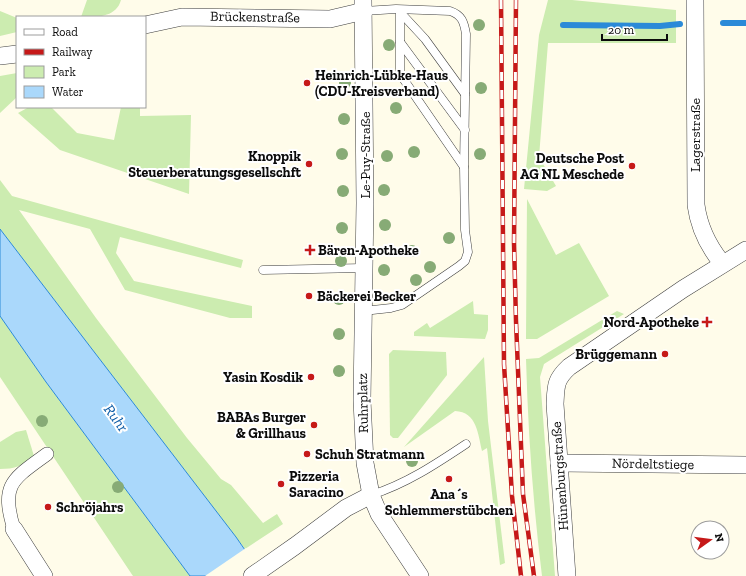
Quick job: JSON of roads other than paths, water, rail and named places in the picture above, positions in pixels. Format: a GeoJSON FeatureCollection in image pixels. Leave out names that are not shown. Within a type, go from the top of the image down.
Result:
{"type":"FeatureCollection","features":[{"type":"Feature","properties":{"kind":"street","name":"Lagerstraße"},"geometry":{"type":"LineString","coordinates":[[695,0],[696,205],[700,225],[708,243],[722,264]]}},
{"type":"Feature","properties":{"kind":"street","name":"Brückenstraße"},"geometry":{"type":"LineString","coordinates":[[146,25],[182,17],[330,19],[364,5]]}},
{"type":"Feature","properties":{"kind":"street","name":"Le-Puy-Straße"},"geometry":{"type":"LineString","coordinates":[[363,311],[364,5]]}},
{"type":"Feature","properties":{"kind":"street"},"geometry":{"type":"LineString","coordinates":[[0,56],[16,54]]}},
{"type":"Feature","properties":{"kind":"street"},"geometry":{"type":"LineString","coordinates":[[722,264],[746,250]]}},
{"type":"Feature","properties":{"kind":"street","name":"Hünenburgstraße"},"geometry":{"type":"LineString","coordinates":[[567,576],[555,404],[556,386],[560,376],[582,358],[722,264]]}},
{"type":"Feature","properties":{"kind":"street","name":"Ruhrplatz"},"geometry":{"type":"LineString","coordinates":[[363,311],[362,400],[365,463],[371,495],[384,523],[420,576]]}},
{"type":"Feature","properties":{"kind":"street"},"geometry":{"type":"LineString","coordinates":[[40,574],[14,529],[4,508],[4,494],[7,487],[18,475],[47,454]]}},
{"type":"Feature","properties":{"kind":"street","name":"Nördeltstiege"},"geometry":{"type":"LineString","coordinates":[[559,463],[746,465]]}},
{"type":"Feature","properties":{"kind":"street"},"geometry":{"type":"LineString","coordinates":[[252,576],[346,508],[371,495]]}},
{"type":"Feature","properties":{"kind":"lane"},"geometry":{"type":"LineString","coordinates":[[363,311],[391,308],[402,305],[464,261],[468,252],[465,230],[464,167],[466,34],[462,19],[456,13],[450,11],[400,11],[364,5]]}},
{"type":"Feature","properties":{"kind":"lane"},"geometry":{"type":"LineString","coordinates":[[400,11],[400,74],[464,167]]}},
{"type":"Feature","properties":{"kind":"lane"},"geometry":{"type":"LineString","coordinates":[[400,11],[425,38],[465,94]]}},
{"type":"Feature","properties":{"kind":"lane"},"geometry":{"type":"LineString","coordinates":[[400,42],[464,130]]}},
{"type":"Feature","properties":{"kind":"lane"},"geometry":{"type":"LineString","coordinates":[[263,270],[363,268]]}},
{"type":"Feature","properties":{"kind":"lane"},"geometry":{"type":"LineString","coordinates":[[371,495],[394,488],[433,466],[466,444]]}},
{"type":"Feature","properties":{"kind":"water","name":"Ruhr"},"geometry":{"type":"Polygon","coordinates":[[[0,229],[236,537],[263,576],[190,576],[46,382],[0,316],[0,229]]]}},
{"type":"Feature","properties":{"kind":"waterway"},"geometry":{"type":"LineString","coordinates":[[723,23],[746,23]]}},
{"type":"Feature","properties":{"kind":"waterway"},"geometry":{"type":"LineString","coordinates":[[563,25],[660,26],[680,24]]}},
{"type":"Feature","properties":{"kind":"railway"},"geometry":{"type":"LineString","coordinates":[[501,0],[504,364],[512,496],[521,576]]}},
{"type":"Feature","properties":{"kind":"railway"},"geometry":{"type":"LineString","coordinates":[[516,0],[514,243],[516,321],[523,494],[534,576]]}},
{"type":"Feature","properties":{"kind":"place","name":"Heinrich-Lübke-Haus (CDU-Kreisverband)"},"geometry":{"type":"Point","coordinates":[307,83]}},
{"type":"Feature","properties":{"kind":"place","name":"Knoppik Steuerberatungsgesellschft"},"geometry":{"type":"Point","coordinates":[309,164]}},
{"type":"Feature","properties":{"kind":"place","name":"Deutsche Post AG NL Meschede"},"geometry":{"type":"Point","coordinates":[632,166]}},
{"type":"Feature","properties":{"kind":"place","name":"Bären-Apotheke"},"geometry":{"type":"Point","coordinates":[310,250]}},
{"type":"Feature","properties":{"kind":"place","name":"Bäckerei Becker"},"geometry":{"type":"Point","coordinates":[309,296]}},
{"type":"Feature","properties":{"kind":"place","name":"Nord-Apotheke"},"geometry":{"type":"Point","coordinates":[707,322]}},
{"type":"Feature","properties":{"kind":"place","name":"Brüggemann"},"geometry":{"type":"Point","coordinates":[665,354]}},
{"type":"Feature","properties":{"kind":"place","name":"Yasin Kosdik"},"geometry":{"type":"Point","coordinates":[311,377]}},
{"type":"Feature","properties":{"kind":"place","name":"BABAs Burger & Grillhaus"},"geometry":{"type":"Point","coordinates":[314,425]}},
{"type":"Feature","properties":{"kind":"place","name":"Schuh Stratmann"},"geometry":{"type":"Point","coordinates":[307,454]}},
{"type":"Feature","properties":{"kind":"place","name":"Ana´s Schlemmerstübchen"},"geometry":{"type":"Point","coordinates":[449,479]}},
{"type":"Feature","properties":{"kind":"place","name":"Pizzeria Saracino"},"geometry":{"type":"Point","coordinates":[281,484]}},
{"type":"Feature","properties":{"kind":"place","name":"Schröjahrs"},"geometry":{"type":"Point","coordinates":[48,507]}}]}
